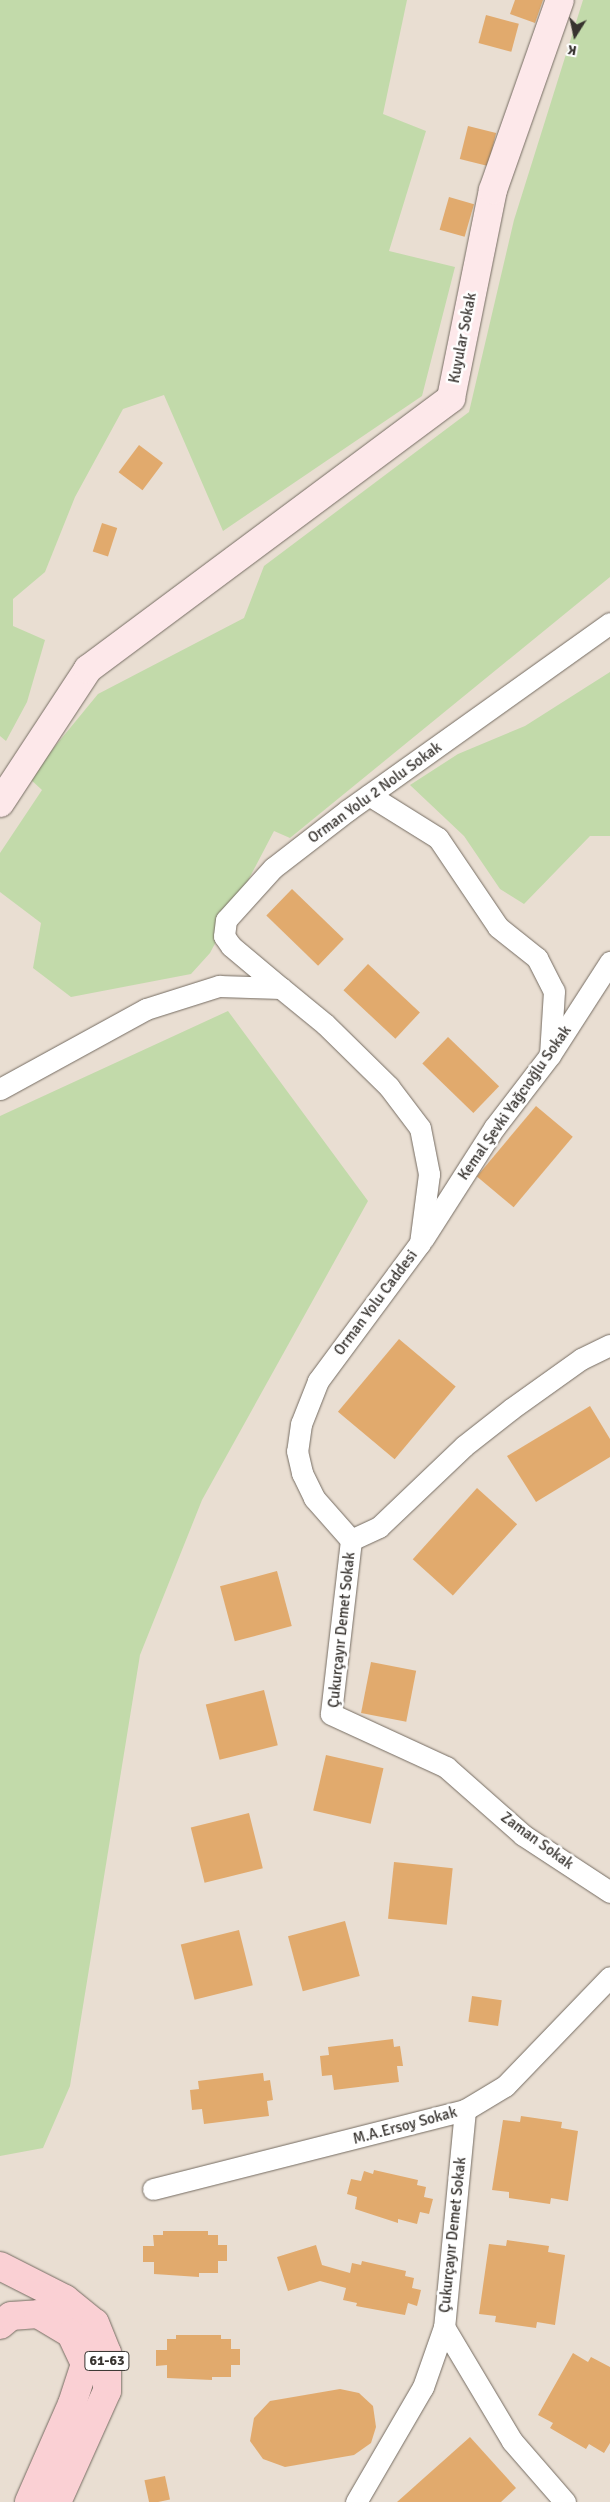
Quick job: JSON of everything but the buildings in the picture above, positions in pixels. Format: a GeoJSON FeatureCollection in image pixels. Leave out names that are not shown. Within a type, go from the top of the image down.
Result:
{"type":"FeatureCollection","features":[{"type":"Feature","properties":{"kind":"main road","name":"61-63"},"geometry":{"type":"LineString","coordinates":[[0,2266],[65,2299],[95,2323],[107,2353],[107,2391],[57,2502]]}},
{"type":"Feature","properties":{"kind":"main road","name":"61-63"},"geometry":{"type":"LineString","coordinates":[[0,2325],[11,2316],[38,2314],[71,2334],[85,2364],[72,2404],[30,2502]]}},
{"type":"Feature","properties":{"kind":"street","name":"Kuyular Sokak"},"geometry":{"type":"LineString","coordinates":[[0,803],[88,669],[451,398],[493,190],[560,0]]}},
{"type":"Feature","properties":{"kind":"street","name":"Orman Yolu 2 Nolu Sokak"},"geometry":{"type":"LineString","coordinates":[[281,988],[231,946],[224,936],[226,920],[273,868],[369,795],[610,623]]}},
{"type":"Feature","properties":{"kind":"street"},"geometry":{"type":"LineString","coordinates":[[369,795],[438,838],[498,927],[537,958],[554,990],[550,1056]]}},
{"type":"Feature","properties":{"kind":"street","name":"Kemal Şevki Yağcıoğlu Sokak"},"geometry":{"type":"LineString","coordinates":[[420,1243],[494,1128],[550,1056],[610,962]]}},
{"type":"Feature","properties":{"kind":"street"},"geometry":{"type":"LineString","coordinates":[[0,1089],[146,1009],[219,986],[281,988]]}},
{"type":"Feature","properties":{"kind":"street","name":"Orman Yolu Caddesi"},"geometry":{"type":"LineString","coordinates":[[281,988],[325,1024],[389,1087],[420,1128],[429,1174],[420,1243],[318,1381],[301,1424],[297,1451],[302,1473],[326,1514],[351,1540]]}},
{"type":"Feature","properties":{"kind":"street"},"geometry":{"type":"LineString","coordinates":[[351,1540],[379,1527],[464,1446],[511,1409],[581,1359],[610,1345]]}},
{"type":"Feature","properties":{"kind":"street","name":"Çukurçayır Demet Sokak"},"geometry":{"type":"LineString","coordinates":[[351,1540],[331,1714],[446,1767]]}},
{"type":"Feature","properties":{"kind":"street","name":"Zaman Sokak"},"geometry":{"type":"LineString","coordinates":[[446,1767],[523,1835],[610,1892]]}},
{"type":"Feature","properties":{"kind":"street","name":"M.A.Ersoy Sokak"},"geometry":{"type":"LineString","coordinates":[[153,2189],[466,2110],[505,2086],[610,1977]]}},
{"type":"Feature","properties":{"kind":"street","name":"Çukurçayır Demet Sokak"},"geometry":{"type":"LineString","coordinates":[[466,2110],[444,2327],[512,2441],[565,2502]]}},
{"type":"Feature","properties":{"kind":"street"},"geometry":{"type":"LineString","coordinates":[[356,2502],[423,2387],[444,2327]]}},
{"type":"Feature","properties":{"kind":"green space"},"geometry":{"type":"Polygon","coordinates":[[[0,0],[407,0],[383,114],[426,131],[389,251],[455,267],[422,396],[223,531],[164,395],[123,409],[75,497],[45,572],[13,599],[13,626],[45,640],[27,702],[6,741],[0,736],[0,0]]]}},
{"type":"Feature","properties":{"kind":"green space"},"geometry":{"type":"Polygon","coordinates":[[[583,0],[610,0],[610,577],[290,838],[274,831],[210,953],[191,974],[71,997],[33,968],[41,923],[0,892],[0,853],[42,790],[29,778],[98,694],[244,618],[264,566],[469,412],[514,220],[583,0]]]}},
{"type":"Feature","properties":{"kind":"green space"},"geometry":{"type":"Polygon","coordinates":[[[610,672],[610,836],[590,836],[524,904],[500,889],[464,836],[410,785],[458,754],[525,726],[610,672]]]}},
{"type":"Feature","properties":{"kind":"green space"},"geometry":{"type":"Polygon","coordinates":[[[228,1011],[368,1201],[202,1500],[140,1655],[70,2086],[43,2148],[0,2156],[0,1116],[228,1011]]]}}]}
